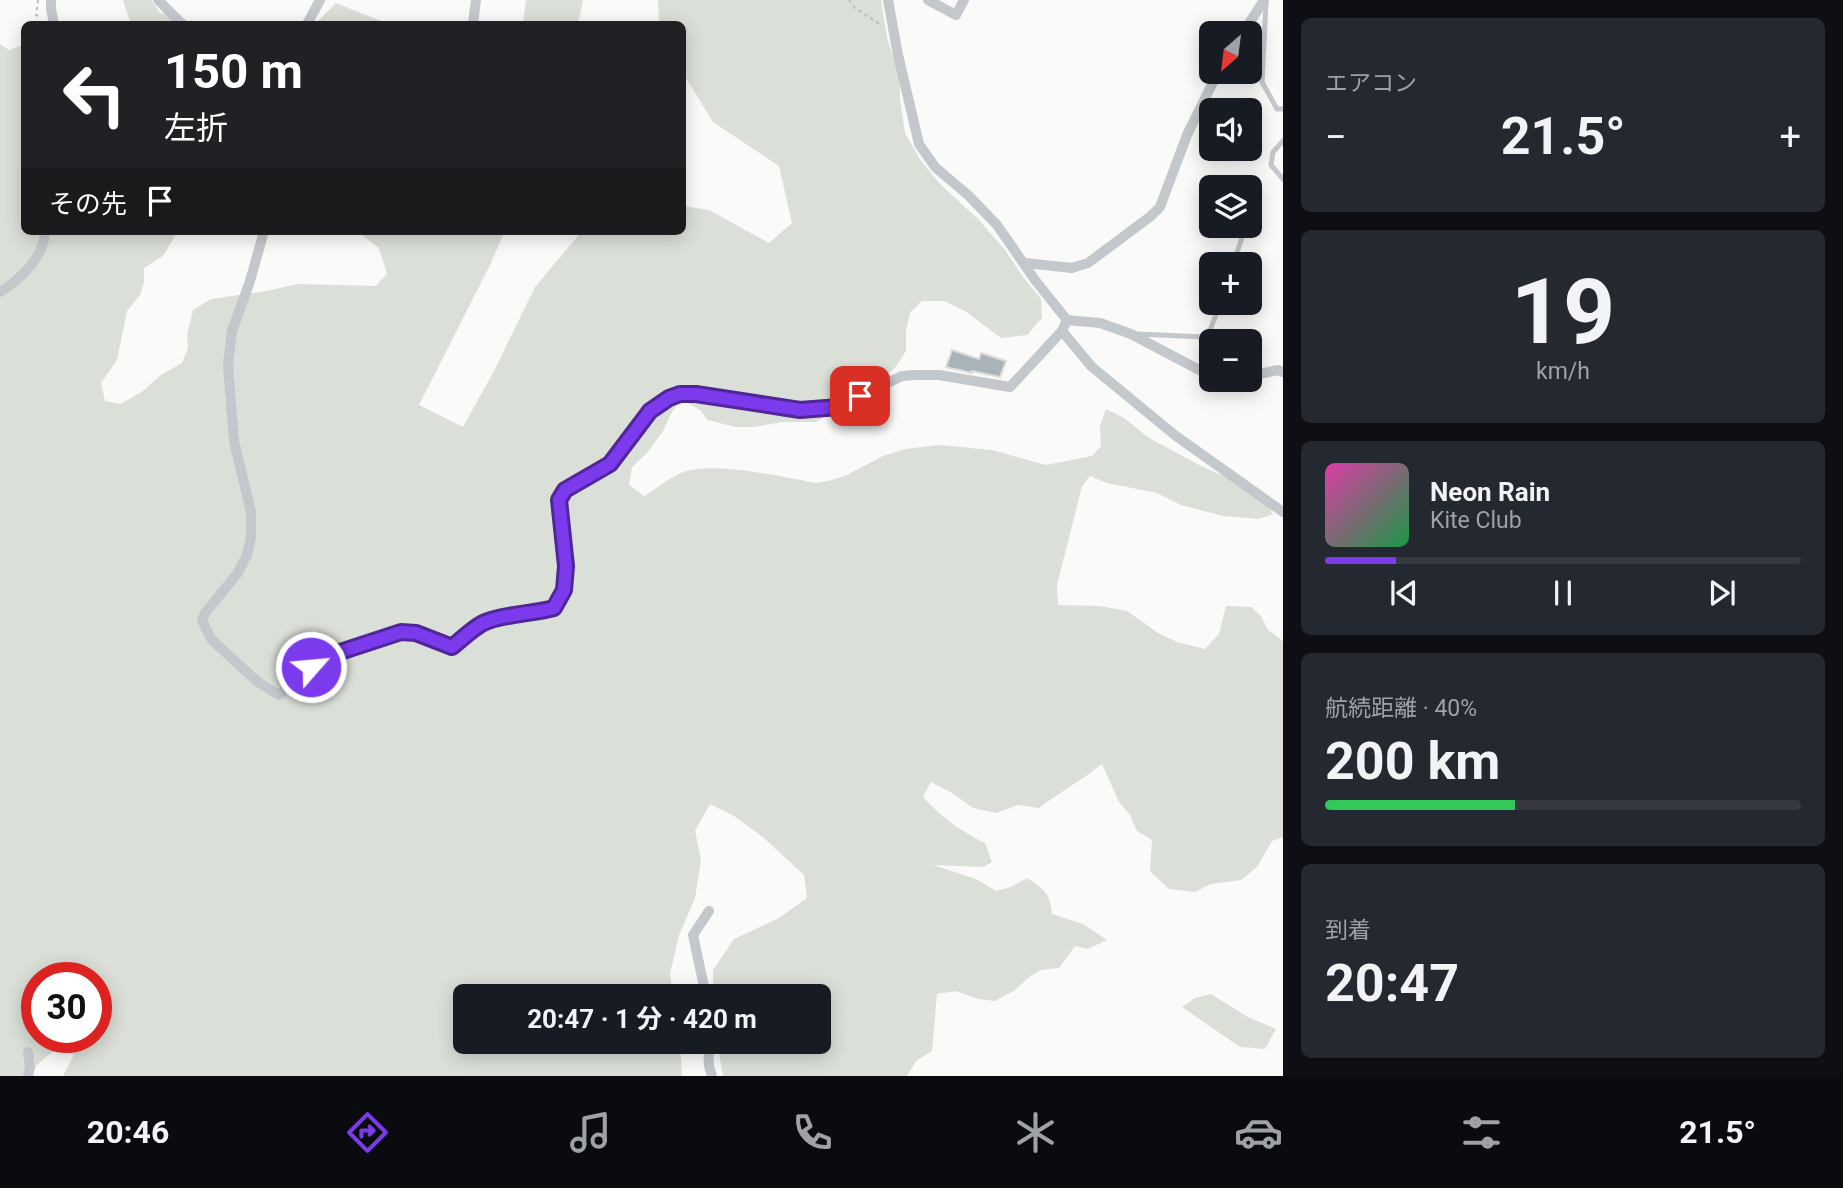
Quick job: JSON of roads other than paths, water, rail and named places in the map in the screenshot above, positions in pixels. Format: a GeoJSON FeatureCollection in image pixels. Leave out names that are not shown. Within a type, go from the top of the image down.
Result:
{"type":"FeatureCollection","features":[{"type":"Feature","properties":{"kind":"street"},"geometry":{"type":"LineString","coordinates":[[51,0],[53,21]]}},
{"type":"Feature","properties":{"kind":"street"},"geometry":{"type":"LineString","coordinates":[[158,0],[179,21]]}},
{"type":"Feature","properties":{"kind":"street"},"geometry":{"type":"LineString","coordinates":[[309,21],[320,0]]}},
{"type":"Feature","properties":{"kind":"street"},"geometry":{"type":"LineString","coordinates":[[473,21],[476,0]]}},
{"type":"Feature","properties":{"kind":"street"},"geometry":{"type":"LineString","coordinates":[[888,0],[919,144],[934,167],[968,195],[997,225],[1025,263],[1092,367],[1166,427],[1283,512]]}},
{"type":"Feature","properties":{"kind":"street"},"geometry":{"type":"LineString","coordinates":[[928,0],[956,15],[964,0]]}},
{"type":"Feature","properties":{"kind":"street"},"geometry":{"type":"LineString","coordinates":[[1251,21],[1265,0]]}},
{"type":"Feature","properties":{"kind":"street"},"geometry":{"type":"LineString","coordinates":[[1025,263],[1072,268],[1088,263],[1151,216],[1160,207],[1187,135],[1212,84]]}},
{"type":"Feature","properties":{"kind":"street"},"geometry":{"type":"LineString","coordinates":[[0,292],[32,266],[45,235]]}},
{"type":"Feature","properties":{"kind":"street"},"geometry":{"type":"LineString","coordinates":[[263,235],[232,331],[228,365],[234,441],[251,512],[251,537],[247,555],[237,574],[205,612],[202,621],[212,640],[259,683],[279,695],[311,667],[337,653],[401,632],[416,633],[452,647],[480,625],[497,618],[554,608],[564,590],[566,566],[559,500],[565,490],[610,464],[650,411],[680,394],[696,394],[800,410],[839,407],[902,376],[939,375],[1010,387],[1064,326],[1100,323],[1131,334],[1199,370]]}},
{"type":"Feature","properties":{"kind":"street"},"geometry":{"type":"LineString","coordinates":[[1262,373],[1278,370],[1283,372]]}},
{"type":"Feature","properties":{"kind":"street"},"geometry":{"type":"LineString","coordinates":[[703,984],[693,935],[709,911]]}},
{"type":"Feature","properties":{"kind":"street"},"geometry":{"type":"LineString","coordinates":[[28,1053],[28,1076]]}},
{"type":"Feature","properties":{"kind":"street"},"geometry":{"type":"LineString","coordinates":[[709,1054],[712,1076]]}},
{"type":"Feature","properties":{"kind":"lane"},"geometry":{"type":"LineString","coordinates":[[1265,0],[1262,82],[1277,109],[1283,109]]}},
{"type":"Feature","properties":{"kind":"lane"},"geometry":{"type":"LineString","coordinates":[[1283,141],[1273,152],[1271,165],[1283,179]]}},
{"type":"Feature","properties":{"kind":"lane"},"geometry":{"type":"LineString","coordinates":[[1131,334],[1204,337],[1216,315]]}}]}
